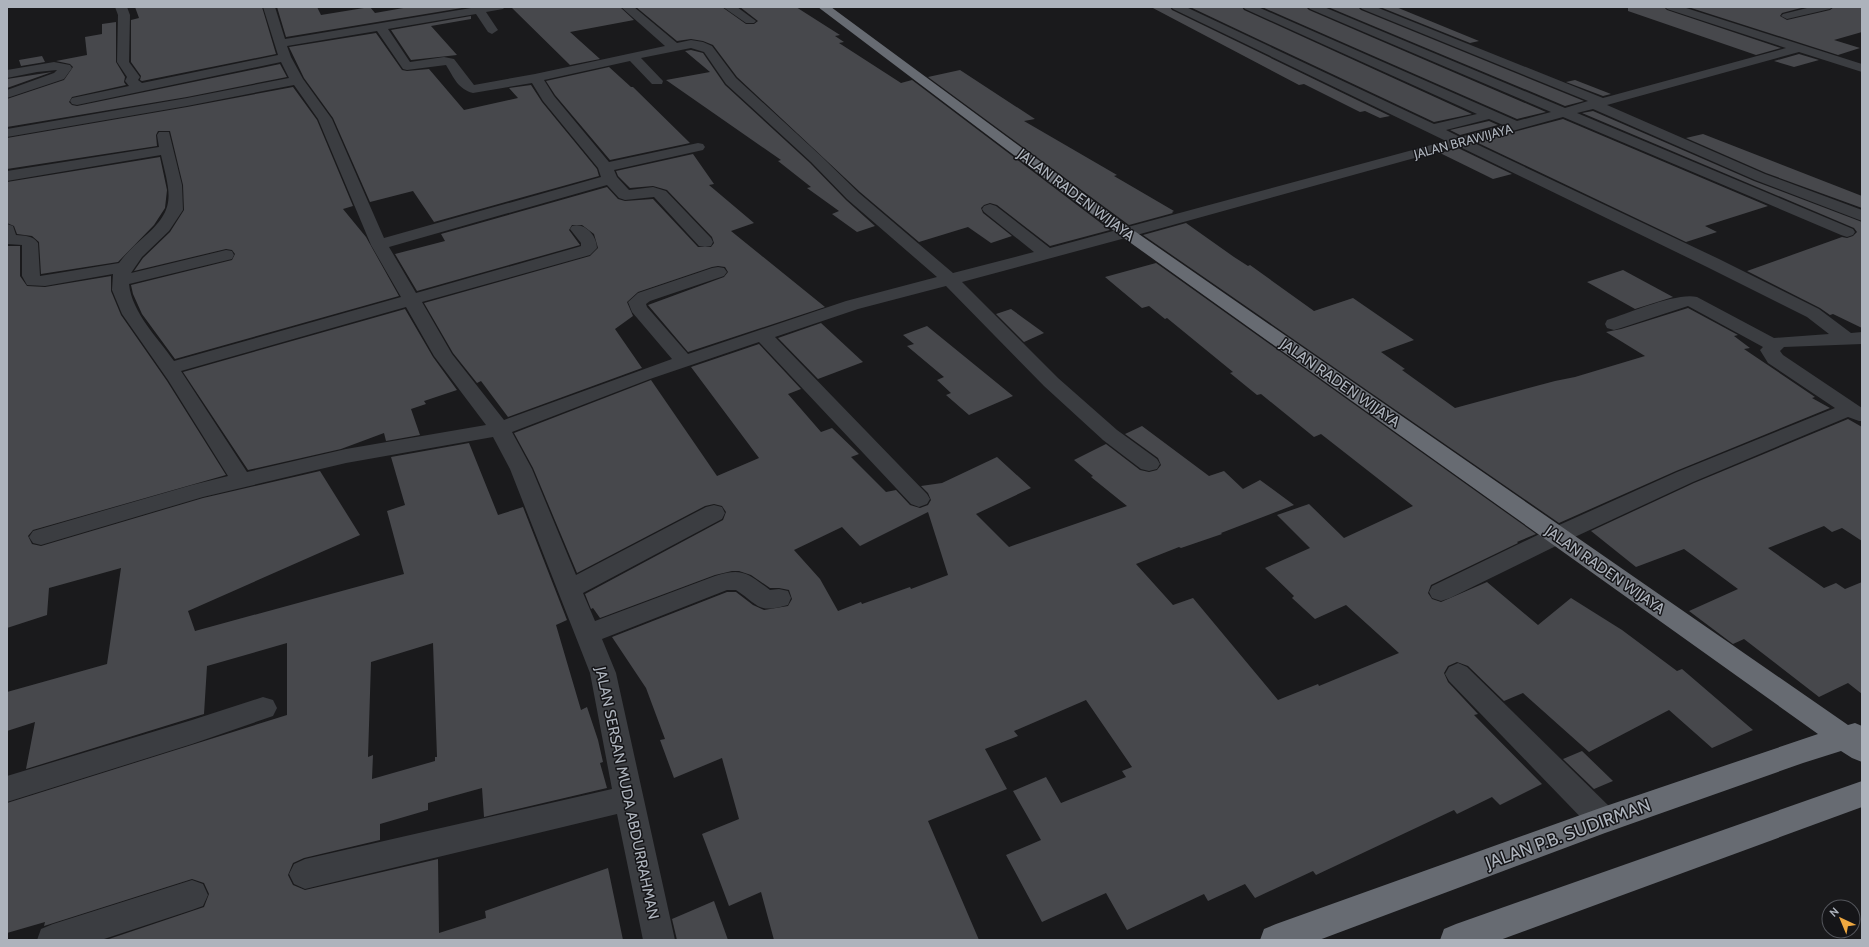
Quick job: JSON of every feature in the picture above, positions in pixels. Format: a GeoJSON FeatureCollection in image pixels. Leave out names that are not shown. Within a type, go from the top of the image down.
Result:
{"type":"FeatureCollection","features":[{"type":"Feature","properties":{"kind":"highway","name":"JALAN RADEN WIJAYA"},"geometry":{"type":"LineString","coordinates":[[824,7],[1127,233],[1556,536],[1856,741]]}},
{"type":"Feature","properties":{"kind":"highway","name":"JALAN P.B. SUDIRMAN"},"geometry":{"type":"LineString","coordinates":[[1276,940],[1603,820],[1802,751],[1856,741]]}},
{"type":"Feature","properties":{"kind":"highway"},"geometry":{"type":"LineString","coordinates":[[1456,940],[1862,794]]}},
{"type":"Feature","properties":{"kind":"street"},"geometry":{"type":"LineString","coordinates":[[121,7],[124,15],[123,62],[134,77],[131,81],[139,88]]}},
{"type":"Feature","properties":{"kind":"street","name":"JALAN SERSAN MUDA ABDURRAHMAN"},"geometry":{"type":"LineString","coordinates":[[269,7],[283,50],[297,80],[325,119],[379,245],[444,356],[500,429],[521,469],[603,673],[659,940]]}},
{"type":"Feature","properties":{"kind":"street"},"geometry":{"type":"LineString","coordinates":[[77,101],[139,88],[380,26],[499,7]]}},
{"type":"Feature","properties":{"kind":"street"},"geometry":{"type":"LineString","coordinates":[[627,7],[673,46],[672,48]]}},
{"type":"Feature","properties":{"kind":"street"},"geometry":{"type":"LineString","coordinates":[[729,7],[750,21]]}},
{"type":"Feature","properties":{"kind":"street"},"geometry":{"type":"LineString","coordinates":[[1177,7],[1432,128],[1807,310],[1854,338]]}},
{"type":"Feature","properties":{"kind":"street"},"geometry":{"type":"LineString","coordinates":[[1249,7],[1516,126]]}},
{"type":"Feature","properties":{"kind":"street"},"geometry":{"type":"LineString","coordinates":[[1314,7],[1847,232]]}},
{"type":"Feature","properties":{"kind":"street"},"geometry":{"type":"LineString","coordinates":[[1366,7],[1597,103],[1760,177],[1862,216]]}},
{"type":"Feature","properties":{"kind":"street"},"geometry":{"type":"LineString","coordinates":[[1671,7],[1862,68]]}},
{"type":"Feature","properties":{"kind":"street"},"geometry":{"type":"LineString","coordinates":[[1787,16],[1826,7]]}},
{"type":"Feature","properties":{"kind":"street"},"geometry":{"type":"LineString","coordinates":[[479,10],[492,30]]}},
{"type":"Feature","properties":{"kind":"street"},"geometry":{"type":"LineString","coordinates":[[388,12],[396,23]]}},
{"type":"Feature","properties":{"kind":"street"},"geometry":{"type":"LineString","coordinates":[[380,26],[407,66],[444,61],[450,62],[467,87],[473,89],[536,78],[691,44],[699,45],[708,49],[732,81],[858,200],[949,279],[1051,382],[1110,435],[1148,464]]}},
{"type":"Feature","properties":{"kind":"street","name":"JALAN BRAWIJAYA"},"geometry":{"type":"LineString","coordinates":[[41,537],[200,490],[346,456],[500,429],[636,378],[852,305],[1127,233],[1799,48]]}},
{"type":"Feature","properties":{"kind":"street"},"geometry":{"type":"LineString","coordinates":[[633,57],[657,81]]}},
{"type":"Feature","properties":{"kind":"street"},"geometry":{"type":"LineString","coordinates":[[7,74],[50,67],[60,66],[66,68],[59,76],[7,94]]}},
{"type":"Feature","properties":{"kind":"street"},"geometry":{"type":"LineString","coordinates":[[536,78],[548,98],[625,195],[653,192],[660,194],[705,242]]}},
{"type":"Feature","properties":{"kind":"street"},"geometry":{"type":"LineString","coordinates":[[7,133],[187,102],[297,80]]}},
{"type":"Feature","properties":{"kind":"street"},"geometry":{"type":"LineString","coordinates":[[1432,128],[1490,115]]}},
{"type":"Feature","properties":{"kind":"street"},"geometry":{"type":"LineString","coordinates":[[7,176],[166,142],[176,196],[175,209],[162,228],[134,255],[123,274],[121,292],[128,308],[169,368],[242,481]]}},
{"type":"Feature","properties":{"kind":"street"},"geometry":{"type":"LineString","coordinates":[[379,245],[607,173],[698,147]]}},
{"type":"Feature","properties":{"kind":"street"},"geometry":{"type":"LineString","coordinates":[[990,209],[1046,253]]}},
{"type":"Feature","properties":{"kind":"street"},"geometry":{"type":"LineString","coordinates":[[7,229],[8,239],[27,241],[30,243],[30,276],[32,281],[123,274],[226,254]]}},
{"type":"Feature","properties":{"kind":"street"},"geometry":{"type":"LineString","coordinates":[[169,368],[584,251],[589,248],[589,242],[578,229]]}},
{"type":"Feature","properties":{"kind":"street"},"geometry":{"type":"LineString","coordinates":[[685,362],[638,308],[637,302],[644,297],[718,272]]}},
{"type":"Feature","properties":{"kind":"street"},"geometry":{"type":"LineString","coordinates":[[1614,324],[1684,301],[1691,301],[1775,346]]}},
{"type":"Feature","properties":{"kind":"street"},"geometry":{"type":"LineString","coordinates":[[764,336],[919,499]]}},
{"type":"Feature","properties":{"kind":"street"},"geometry":{"type":"LineString","coordinates":[[1854,338],[1779,342],[1770,350],[1775,359],[1856,413]]}},
{"type":"Feature","properties":{"kind":"street"},"geometry":{"type":"LineString","coordinates":[[1441,592],[1685,476],[1856,413]]}},
{"type":"Feature","properties":{"kind":"street"},"geometry":{"type":"LineString","coordinates":[[569,589],[714,513]]}},
{"type":"Feature","properties":{"kind":"street"},"geometry":{"type":"LineString","coordinates":[[587,634],[735,579],[745,581],[755,594],[766,600],[779,598]]}},
{"type":"Feature","properties":{"kind":"street"},"geometry":{"type":"LineString","coordinates":[[1458,674],[1603,820]]}},
{"type":"Feature","properties":{"kind":"street"},"geometry":{"type":"LineString","coordinates":[[7,789],[192,732],[263,708]]}},
{"type":"Feature","properties":{"kind":"street"},"geometry":{"type":"LineString","coordinates":[[305,874],[628,798]]}},
{"type":"Feature","properties":{"kind":"street"},"geometry":{"type":"LineString","coordinates":[[53,940],[192,895]]}},
{"type":"Feature","properties":{"kind":"building"},"geometry":{"type":"Polygon","coordinates":[[[135,7],[262,7],[276,54],[142,81],[140,80],[141,76],[131,62],[131,20],[139,18],[135,7]]]}},
{"type":"Feature","properties":{"kind":"building"},"geometry":{"type":"Polygon","coordinates":[[[277,7],[317,7],[321,15],[370,7],[375,13],[409,7],[468,7],[286,37],[277,7]]]}},
{"type":"Feature","properties":{"kind":"building"},"geometry":{"type":"Polygon","coordinates":[[[511,7],[620,7],[634,20],[570,32],[600,59],[570,65],[511,7]]]}},
{"type":"Feature","properties":{"kind":"building"},"geometry":{"type":"Polygon","coordinates":[[[636,7],[722,7],[746,24],[754,24],[758,21],[740,7],[796,7],[840,35],[835,36],[844,42],[839,43],[901,83],[912,80],[1110,230],[1050,246],[997,205],[990,203],[981,208],[983,213],[1012,236],[991,243],[968,227],[919,242],[860,192],[737,77],[713,45],[703,41],[691,39],[677,41],[636,7]]]}},
{"type":"Feature","properties":{"kind":"building"},"geometry":{"type":"Polygon","coordinates":[[[1151,7],[1170,7],[1172,10],[1390,116],[1380,118],[1365,111],[1360,112],[1304,84],[1299,85],[1151,7]]]}},
{"type":"Feature","properties":{"kind":"building"},"geometry":{"type":"Polygon","coordinates":[[[1190,7],[1242,7],[1244,10],[1472,114],[1434,122],[1190,7]]]}},
{"type":"Feature","properties":{"kind":"building"},"geometry":{"type":"Polygon","coordinates":[[[1262,7],[1306,7],[1309,10],[1546,112],[1517,119],[1262,7]]]}},
{"type":"Feature","properties":{"kind":"building"},"geometry":{"type":"Polygon","coordinates":[[[1328,7],[1358,7],[1361,10],[1584,101],[1565,106],[1328,7]]]}},
{"type":"Feature","properties":{"kind":"building"},"geometry":{"type":"Polygon","coordinates":[[[1380,7],[1396,7],[1479,41],[1470,43],[1380,7]]]}},
{"type":"Feature","properties":{"kind":"building"},"geometry":{"type":"Polygon","coordinates":[[[1628,7],[1664,7],[1667,10],[1781,48],[1756,55],[1628,11],[1628,7]]]}},
{"type":"Feature","properties":{"kind":"building"},"geometry":{"type":"Polygon","coordinates":[[[1688,7],[1805,7],[1782,13],[1780,16],[1787,20],[1830,10],[1834,7],[1862,7],[1862,32],[1834,40],[1860,48],[1838,55],[1688,7]]]}},
{"type":"Feature","properties":{"kind":"building"},"geometry":{"type":"Polygon","coordinates":[[[471,16],[471,19],[431,26],[457,55],[411,60],[391,30],[471,16]]]}},
{"type":"Feature","properties":{"kind":"building"},"geometry":{"type":"Polygon","coordinates":[[[116,22],[116,62],[125,77],[124,82],[126,85],[72,97],[69,102],[72,105],[77,106],[280,64],[287,77],[187,97],[7,127],[7,99],[64,80],[73,67],[70,64],[56,61],[87,55],[85,37],[102,34],[102,24],[116,22]]]}},
{"type":"Feature","properties":{"kind":"building"},"geometry":{"type":"Polygon","coordinates":[[[376,33],[402,70],[429,69],[464,110],[518,98],[509,88],[531,85],[542,102],[597,169],[599,176],[434,222],[413,191],[370,202],[333,118],[304,78],[289,47],[376,33]]]}},
{"type":"Feature","properties":{"kind":"building"},"geometry":{"type":"Polygon","coordinates":[[[691,50],[703,53],[725,85],[810,163],[846,200],[875,226],[857,232],[832,214],[839,211],[807,188],[811,187],[778,161],[781,160],[666,80],[710,72],[685,51],[691,50]]]}},
{"type":"Feature","properties":{"kind":"building"},"geometry":{"type":"Polygon","coordinates":[[[1799,54],[1819,60],[1794,67],[1774,61],[1799,54]]]}},
{"type":"Feature","properties":{"kind":"building"},"geometry":{"type":"Polygon","coordinates":[[[42,56],[45,62],[21,66],[19,60],[42,56]]]}},
{"type":"Feature","properties":{"kind":"building"},"geometry":{"type":"Polygon","coordinates":[[[609,67],[631,87],[633,87],[690,143],[610,160],[555,95],[546,81],[609,67]]]}},
{"type":"Feature","properties":{"kind":"building"},"geometry":{"type":"Polygon","coordinates":[[[960,70],[1035,119],[1024,121],[1117,175],[1114,176],[1174,211],[1172,212],[1173,213],[1129,225],[928,77],[960,70]]]}},
{"type":"Feature","properties":{"kind":"building"},"geometry":{"type":"Polygon","coordinates":[[[52,72],[7,88],[7,79],[52,72]]]}},
{"type":"Feature","properties":{"kind":"building"},"geometry":{"type":"Polygon","coordinates":[[[1575,80],[1611,94],[1603,96],[1566,82],[1575,80]]]}},
{"type":"Feature","properties":{"kind":"building"},"geometry":{"type":"Polygon","coordinates":[[[293,87],[317,120],[353,206],[343,209],[366,237],[399,296],[175,359],[142,314],[133,294],[131,285],[232,260],[235,254],[232,250],[226,249],[134,271],[143,258],[170,232],[184,210],[183,185],[170,131],[158,131],[156,135],[157,146],[7,169],[7,138],[293,87]]]}},
{"type":"Feature","properties":{"kind":"building"},"geometry":{"type":"Polygon","coordinates":[[[1593,111],[1754,181],[1862,222],[1862,328],[1833,314],[1830,315],[1820,308],[1747,271],[1842,237],[1847,238],[1853,236],[1857,232],[1854,228],[1582,113],[1593,111]]]}},
{"type":"Feature","properties":{"kind":"building"},"geometry":{"type":"Polygon","coordinates":[[[1563,119],[1768,206],[1705,226],[1717,232],[1686,242],[1476,142],[1563,119]]]}},
{"type":"Feature","properties":{"kind":"building"},"geometry":{"type":"Polygon","coordinates":[[[1489,121],[1498,125],[1460,135],[1450,130],[1489,121]]]}},
{"type":"Feature","properties":{"kind":"building"},"geometry":{"type":"Polygon","coordinates":[[[1703,134],[1862,196],[1862,208],[1766,173],[1686,138],[1703,134]]]}},
{"type":"Feature","properties":{"kind":"building"},"geometry":{"type":"Polygon","coordinates":[[[1458,148],[1512,174],[1493,179],[1440,153],[1458,148]]]}},
{"type":"Feature","properties":{"kind":"building"},"geometry":{"type":"Polygon","coordinates":[[[693,154],[714,184],[709,185],[754,223],[731,231],[825,307],[688,352],[648,305],[724,277],[728,272],[725,267],[712,267],[638,292],[627,302],[633,316],[615,329],[642,368],[508,417],[481,381],[477,383],[453,353],[424,303],[590,256],[598,248],[594,234],[582,225],[572,225],[569,230],[580,245],[417,291],[395,254],[445,241],[441,234],[607,187],[618,199],[625,201],[653,199],[698,247],[711,247],[714,243],[712,237],[667,190],[653,186],[630,188],[618,176],[616,171],[693,154]]]}},
{"type":"Feature","properties":{"kind":"building"},"geometry":{"type":"Polygon","coordinates":[[[160,157],[167,190],[165,208],[154,225],[118,262],[41,274],[39,242],[32,236],[17,234],[14,226],[7,223],[7,182],[160,157]]]}},
{"type":"Feature","properties":{"kind":"building"},"geometry":{"type":"Polygon","coordinates":[[[1186,223],[1234,257],[1248,266],[1250,265],[1314,311],[1353,298],[1414,340],[1381,352],[1405,369],[1402,370],[1455,408],[1575,377],[1645,356],[1606,332],[1621,329],[1688,308],[1738,335],[1734,336],[1750,348],[1744,349],[1815,397],[1812,398],[1830,408],[1676,471],[1559,523],[1143,235],[1186,223]]]}},
{"type":"Feature","properties":{"kind":"building"},"geometry":{"type":"Polygon","coordinates":[[[7,246],[20,246],[20,276],[27,286],[45,287],[111,276],[111,291],[121,315],[167,381],[226,475],[33,530],[28,536],[32,544],[41,546],[203,498],[320,471],[360,535],[188,611],[195,631],[404,574],[387,511],[405,505],[391,457],[469,443],[498,515],[523,507],[567,620],[556,625],[581,710],[587,707],[598,740],[603,762],[600,763],[607,788],[484,817],[482,788],[428,803],[428,810],[380,824],[380,840],[304,858],[293,863],[288,875],[293,885],[305,890],[438,859],[439,933],[486,918],[485,911],[608,868],[623,940],[106,940],[204,907],[209,894],[204,883],[192,879],[44,926],[45,922],[7,933],[7,803],[287,715],[287,643],[207,666],[204,714],[26,769],[35,722],[7,731],[7,692],[107,664],[121,568],[49,588],[47,615],[7,628],[7,246]],[[433,643],[371,662],[368,757],[373,755],[372,779],[435,761],[435,757],[437,757],[433,643]]]}},
{"type":"Feature","properties":{"kind":"building"},"geometry":{"type":"Polygon","coordinates":[[[1156,263],[1536,534],[1431,585],[1428,593],[1432,599],[1441,602],[1487,582],[1538,625],[1571,598],[1622,630],[1677,671],[1682,669],[1753,730],[1712,748],[1669,710],[1589,752],[1523,693],[1504,701],[1468,666],[1457,662],[1448,666],[1444,673],[1448,682],[1478,714],[1474,715],[1542,784],[1500,805],[1492,797],[1457,814],[1454,810],[1316,875],[1313,871],[1255,898],[1245,884],[1208,901],[1204,894],[1127,930],[1106,893],[1042,922],[1006,855],[1041,840],[1013,791],[1046,777],[1061,803],[1126,777],[1122,771],[1132,767],[1086,700],[1014,731],[1018,736],[985,749],[1007,789],[928,821],[979,940],[774,940],[761,892],[729,906],[702,834],[739,819],[722,758],[674,778],[660,740],[665,739],[646,688],[612,637],[727,592],[736,592],[753,605],[764,610],[788,606],[792,599],[789,590],[770,588],[751,575],[739,571],[732,571],[715,575],[600,618],[593,608],[591,609],[585,594],[723,520],[726,512],[722,506],[714,504],[705,506],[577,573],[533,468],[514,433],[651,380],[717,476],[759,458],[691,367],[759,344],[801,389],[788,394],[821,432],[832,428],[859,454],[851,457],[886,492],[896,490],[910,505],[920,508],[928,505],[931,500],[928,493],[921,486],[942,483],[997,457],[1031,488],[976,514],[1009,547],[1127,506],[1091,477],[1093,476],[1074,460],[1106,444],[1140,470],[1149,472],[1157,470],[1161,465],[1158,458],[1125,434],[1142,426],[1209,476],[1224,471],[1243,489],[1260,480],[1294,505],[1221,533],[1222,534],[1181,548],[1179,547],[1136,564],[1173,605],[1193,598],[1278,700],[1318,684],[1319,686],[1399,653],[1346,605],[1315,619],[1292,598],[1294,596],[1265,568],[1310,548],[1277,515],[1309,504],[1344,538],[1413,506],[1321,434],[1314,437],[1261,394],[1257,395],[1230,373],[1233,372],[1167,318],[1165,319],[1149,306],[1142,308],[1105,277],[1156,263]],[[928,512],[860,546],[842,527],[794,550],[820,579],[838,611],[861,602],[862,604],[910,587],[911,589],[948,575],[928,512]]]}},
{"type":"Feature","properties":{"kind":"building"},"geometry":{"type":"Polygon","coordinates":[[[1623,270],[1673,297],[1635,309],[1587,282],[1623,270]]]}},
{"type":"Feature","properties":{"kind":"building"},"geometry":{"type":"Polygon","coordinates":[[[405,309],[433,357],[457,390],[424,401],[426,404],[411,409],[420,435],[386,441],[384,433],[341,449],[248,470],[183,372],[405,309]]]}},
{"type":"Feature","properties":{"kind":"building"},"geometry":{"type":"Polygon","coordinates":[[[1011,309],[1044,333],[1024,342],[996,314],[1011,309]]]}},
{"type":"Feature","properties":{"kind":"building"},"geometry":{"type":"Polygon","coordinates":[[[821,323],[863,362],[818,379],[778,338],[821,323]]]}},
{"type":"Feature","properties":{"kind":"building"},"geometry":{"type":"Polygon","coordinates":[[[927,326],[1013,396],[969,415],[946,395],[951,393],[937,380],[944,377],[907,346],[914,344],[903,335],[927,326]]]}},
{"type":"Feature","properties":{"kind":"building"},"geometry":{"type":"Polygon","coordinates":[[[1848,419],[1862,427],[1862,541],[1842,528],[1832,532],[1824,526],[1768,548],[1824,588],[1836,583],[1845,589],[1862,582],[1862,694],[1848,683],[1819,697],[1744,639],[1733,644],[1689,611],[1738,589],[1684,549],[1636,567],[1591,531],[1694,483],[1848,419]]]}},
{"type":"Feature","properties":{"kind":"building"},"geometry":{"type":"Polygon","coordinates":[[[1582,751],[1613,781],[1594,789],[1563,759],[1582,751]]]}},
{"type":"Feature","properties":{"kind":"building"},"geometry":{"type":"Polygon","coordinates":[[[714,901],[728,940],[677,940],[672,919],[714,901]]]}}]}
